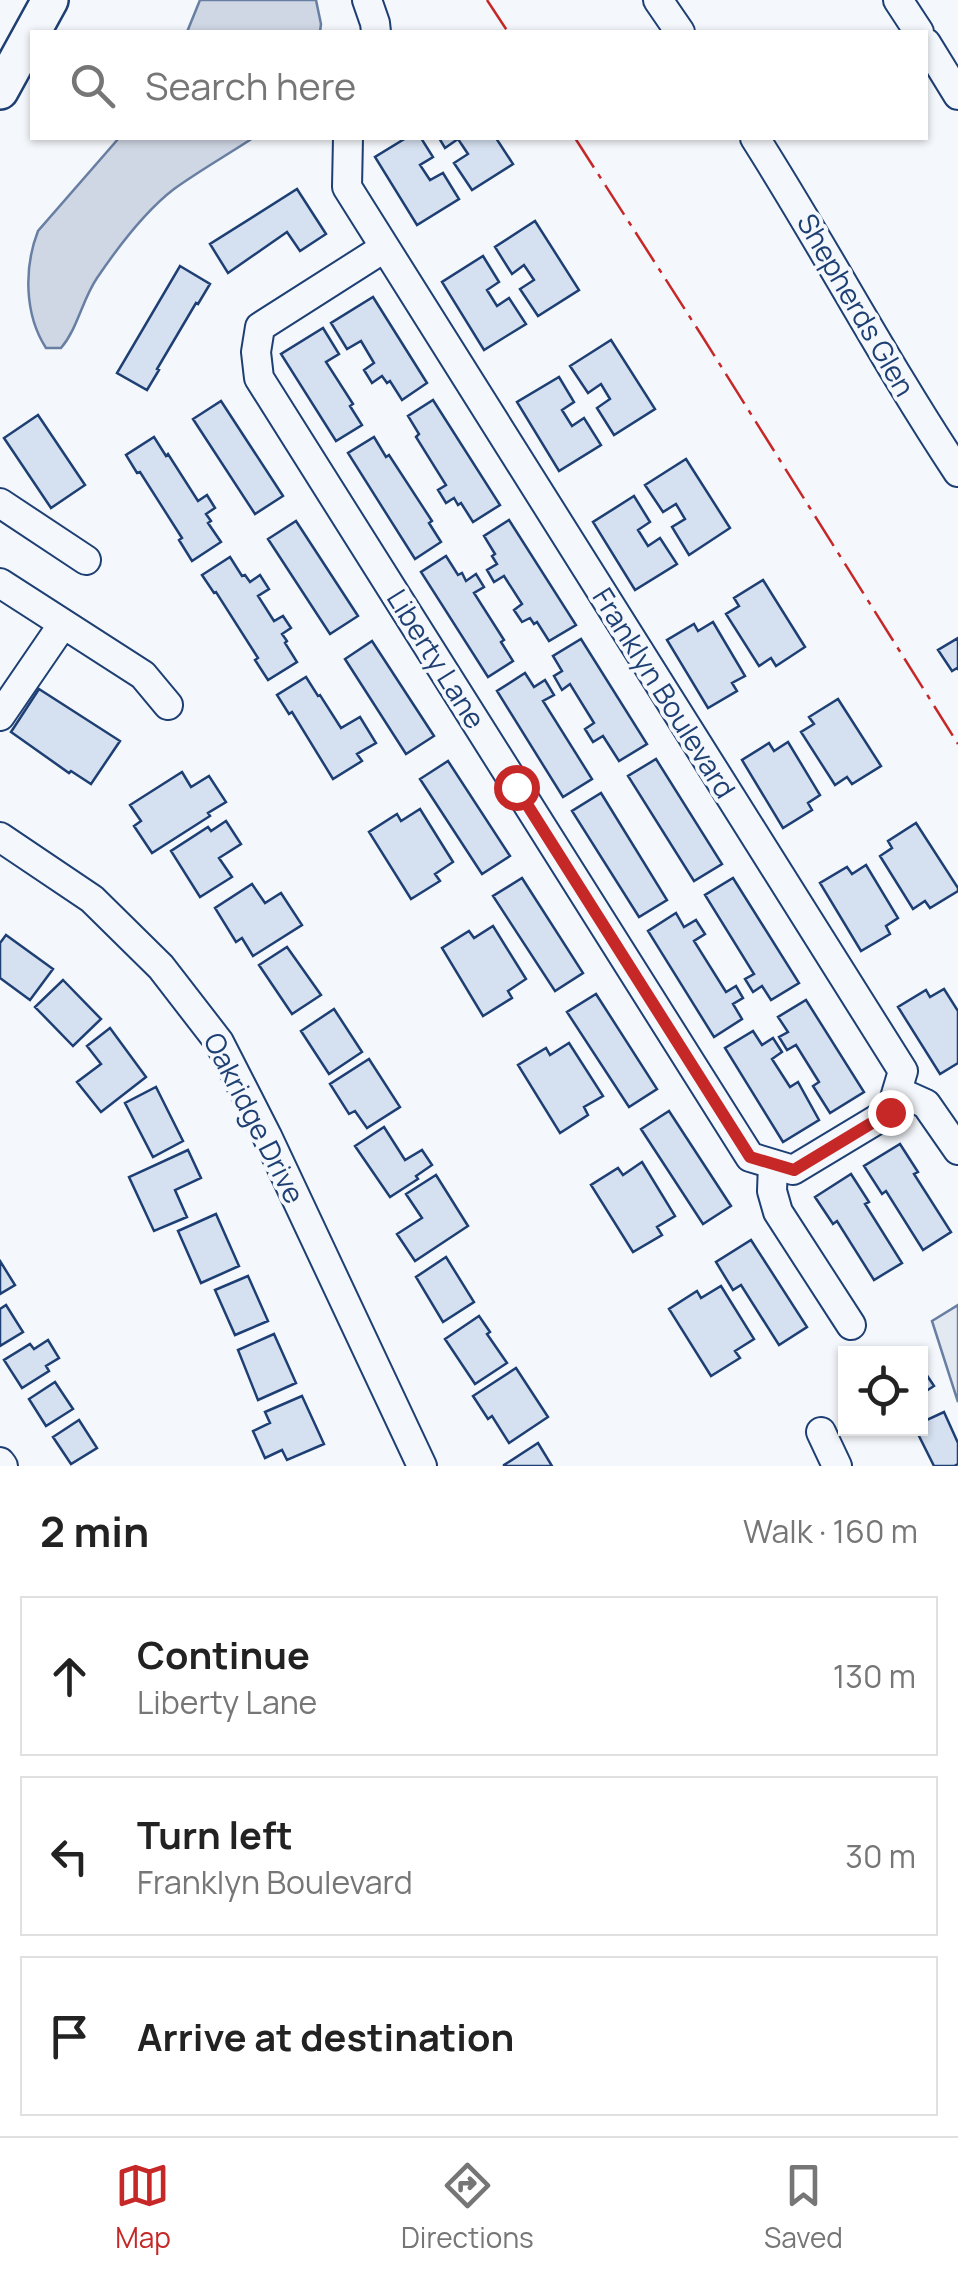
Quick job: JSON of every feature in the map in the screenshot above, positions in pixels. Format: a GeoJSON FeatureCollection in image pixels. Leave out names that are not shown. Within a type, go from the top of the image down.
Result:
{"type":"FeatureCollection","features":[{"type":"Feature","properties":{"kind":"main road"},"geometry":{"type":"LineString","coordinates":[[34,30],[50,0]]}},
{"type":"Feature","properties":{"kind":"main road"},"geometry":{"type":"LineString","coordinates":[[0,91],[30,36]]}},
{"type":"Feature","properties":{"kind":"street"},"geometry":{"type":"LineString","coordinates":[[367,0],[376,30]]}},
{"type":"Feature","properties":{"kind":"street"},"geometry":{"type":"LineString","coordinates":[[658,0],[679,30]]}},
{"type":"Feature","properties":{"kind":"street"},"geometry":{"type":"LineString","coordinates":[[898,0],[917,30]]}},
{"type":"Feature","properties":{"kind":"street"},"geometry":{"type":"LineString","coordinates":[[928,47],[958,95]]}},
{"type":"Feature","properties":{"kind":"street","name":"Franklyn Boulevard"},"geometry":{"type":"LineString","coordinates":[[347,140],[346,187],[903,1071],[897,1091]]}},
{"type":"Feature","properties":{"kind":"street","name":"Shepherds Glen"},"geometry":{"type":"LineString","coordinates":[[756,140],[808,220],[918,412],[958,472]]}},
{"type":"Feature","properties":{"kind":"street","name":"Liberty Lane"},"geometry":{"type":"LineString","coordinates":[[384,248],[260,327],[256,352],[258,378],[762,1160]]}},
{"type":"Feature","properties":{"kind":"street"},"geometry":{"type":"LineString","coordinates":[[0,503],[86,560]]}},
{"type":"Feature","properties":{"kind":"street"},"geometry":{"type":"LineString","coordinates":[[0,583],[143,676],[168,705]]}},
{"type":"Feature","properties":{"kind":"street"},"geometry":{"type":"LineString","coordinates":[[0,716],[62,624]]}},
{"type":"Feature","properties":{"kind":"street","name":"Oakridge Drive"},"geometry":{"type":"LineString","coordinates":[[0,837],[92,899],[161,967],[219,1042],[422,1466]]}},
{"type":"Feature","properties":{"kind":"street"},"geometry":{"type":"LineString","coordinates":[[762,1160],[794,1170],[890,1112],[897,1091],[926,1104],[958,1150]]}},
{"type":"Feature","properties":{"kind":"street"},"geometry":{"type":"LineString","coordinates":[[762,1160],[774,1202],[850,1325]]}},
{"type":"Feature","properties":{"kind":"street"},"geometry":{"type":"LineString","coordinates":[[821,1432],[837,1466]]}},
{"type":"Feature","properties":{"kind":"shaded area"},"geometry":{"type":"Polygon","coordinates":[[[200,0],[316,0],[321,24],[320,30],[188,30],[200,0]]]}},
{"type":"Feature","properties":{"kind":"shaded area"},"geometry":{"type":"Polygon","coordinates":[[[117,140],[250,140],[184,182],[152,208],[97,278],[61,348],[46,348],[30,306],[30,260],[38,231],[117,140]]]}},
{"type":"Feature","properties":{"kind":"shaded area"},"geometry":{"type":"Polygon","coordinates":[[[958,1305],[958,1402],[932,1321],[958,1305]]]}},
{"type":"Feature","properties":{"kind":"building"},"geometry":{"type":"Polygon","coordinates":[[[403,140],[422,140],[433,157],[420,165],[430,180],[443,173],[459,199],[417,225],[375,157],[403,140]]]}},
{"type":"Feature","properties":{"kind":"building"},"geometry":{"type":"Polygon","coordinates":[[[440,140],[457,140],[445,148],[440,140]]]}},
{"type":"Feature","properties":{"kind":"building"},"geometry":{"type":"Polygon","coordinates":[[[459,140],[497,140],[513,164],[472,190],[454,163],[468,154],[459,140]]]}},
{"type":"Feature","properties":{"kind":"building"},"geometry":{"type":"Polygon","coordinates":[[[297,189],[326,234],[300,251],[287,232],[228,273],[210,244],[297,189]]]}},
{"type":"Feature","properties":{"kind":"building"},"geometry":{"type":"Polygon","coordinates":[[[535,221],[579,290],[538,316],[520,289],[534,280],[524,265],[512,274],[495,247],[535,221]]]}},
{"type":"Feature","properties":{"kind":"building"},"geometry":{"type":"Polygon","coordinates":[[[483,256],[499,282],[487,290],[497,306],[509,298],[526,324],[484,350],[442,282],[483,256]]]}},
{"type":"Feature","properties":{"kind":"building"},"geometry":{"type":"Polygon","coordinates":[[[180,266],[210,284],[147,390],[117,373],[180,266]]]}},
{"type":"Feature","properties":{"kind":"building"},"geometry":{"type":"Polygon","coordinates":[[[373,297],[427,383],[402,400],[382,376],[372,383],[364,370],[374,363],[361,341],[347,349],[331,323],[373,297]]]}},
{"type":"Feature","properties":{"kind":"building"},"geometry":{"type":"Polygon","coordinates":[[[323,328],[339,354],[326,362],[362,425],[336,441],[281,354],[323,328]]]}},
{"type":"Feature","properties":{"kind":"building"},"geometry":{"type":"Polygon","coordinates":[[[611,340],[655,409],[614,435],[597,408],[610,399],[601,384],[588,393],[570,366],[611,340]]]}},
{"type":"Feature","properties":{"kind":"building"},"geometry":{"type":"Polygon","coordinates":[[[559,377],[574,402],[562,410],[572,426],[584,418],[601,445],[559,471],[517,402],[559,377]]]}},
{"type":"Feature","properties":{"kind":"building"},"geometry":{"type":"Polygon","coordinates":[[[433,400],[500,505],[473,522],[461,503],[458,505],[454,498],[446,503],[438,490],[446,485],[416,437],[419,434],[408,416],[433,400]]]}},
{"type":"Feature","properties":{"kind":"building"},"geometry":{"type":"Polygon","coordinates":[[[221,401],[283,496],[255,514],[193,419],[221,401]]]}},
{"type":"Feature","properties":{"kind":"building"},"geometry":{"type":"Polygon","coordinates":[[[38,415],[85,485],[51,508],[4,438],[38,415]]]}},
{"type":"Feature","properties":{"kind":"building"},"geometry":{"type":"Polygon","coordinates":[[[154,437],[198,501],[207,495],[215,508],[206,514],[221,542],[192,561],[179,540],[182,538],[126,455],[154,437]]]}},
{"type":"Feature","properties":{"kind":"building"},"geometry":{"type":"Polygon","coordinates":[[[374,437],[432,521],[429,523],[441,542],[415,559],[348,453],[374,437]]]}},
{"type":"Feature","properties":{"kind":"building"},"geometry":{"type":"Polygon","coordinates":[[[686,459],[730,528],[689,555],[672,527],[685,519],[676,504],[663,512],[645,485],[686,459]]]}},
{"type":"Feature","properties":{"kind":"building"},"geometry":{"type":"Polygon","coordinates":[[[634,496],[650,522],[638,530],[648,546],[660,538],[677,564],[635,590],[593,522],[634,496]]]}},
{"type":"Feature","properties":{"kind":"building"},"geometry":{"type":"Polygon","coordinates":[[[509,520],[576,625],[549,641],[537,622],[534,624],[530,618],[522,622],[514,610],[522,604],[504,576],[494,582],[487,570],[497,564],[484,536],[509,520]]]}},
{"type":"Feature","properties":{"kind":"building"},"geometry":{"type":"Polygon","coordinates":[[[296,521],[358,616],[330,634],[268,539],[296,521]]]}},
{"type":"Feature","properties":{"kind":"building"},"geometry":{"type":"Polygon","coordinates":[[[446,556],[466,581],[476,574],[484,587],[474,593],[513,661],[488,677],[421,572],[446,556]]]}},
{"type":"Feature","properties":{"kind":"building"},"geometry":{"type":"Polygon","coordinates":[[[230,557],[250,582],[260,575],[269,589],[258,596],[274,621],[283,616],[291,628],[282,634],[297,662],[268,680],[255,660],[258,658],[202,575],[230,557]]]}},
{"type":"Feature","properties":{"kind":"building"},"geometry":{"type":"Polygon","coordinates":[[[763,580],[805,647],[776,666],[771,658],[759,666],[726,614],[739,606],[734,598],[763,580]]]}},
{"type":"Feature","properties":{"kind":"building"},"geometry":{"type":"Polygon","coordinates":[[[713,622],[745,676],[732,683],[737,691],[708,708],[667,640],[694,624],[698,631],[713,622]]]}},
{"type":"Feature","properties":{"kind":"building"},"geometry":{"type":"Polygon","coordinates":[[[958,638],[958,669],[952,671],[938,650],[958,638]]]}},
{"type":"Feature","properties":{"kind":"building"},"geometry":{"type":"Polygon","coordinates":[[[581,639],[647,744],[619,761],[603,736],[593,742],[585,729],[594,723],[570,684],[562,690],[554,676],[562,671],[553,656],[581,639]]]}},
{"type":"Feature","properties":{"kind":"building"},"geometry":{"type":"Polygon","coordinates":[[[372,641],[434,736],[406,754],[345,659],[372,641]]]}},
{"type":"Feature","properties":{"kind":"building"},"geometry":{"type":"Polygon","coordinates":[[[525,673],[534,687],[545,680],[554,695],[543,701],[592,779],[563,797],[497,691],[525,673]]]}},
{"type":"Feature","properties":{"kind":"building"},"geometry":{"type":"Polygon","coordinates":[[[306,677],[341,728],[360,717],[376,743],[357,754],[362,761],[333,779],[292,712],[289,714],[277,695],[306,677]]]}},
{"type":"Feature","properties":{"kind":"building"},"geometry":{"type":"Polygon","coordinates":[[[39,689],[120,741],[91,784],[11,732],[39,689]]]}},
{"type":"Feature","properties":{"kind":"building"},"geometry":{"type":"Polygon","coordinates":[[[838,699],[881,766],[852,784],[847,777],[835,785],[801,732],[814,724],[809,717],[838,699]]]}},
{"type":"Feature","properties":{"kind":"building"},"geometry":{"type":"Polygon","coordinates":[[[788,742],[820,795],[808,803],[812,810],[783,828],[742,760],[769,743],[774,751],[788,742]]]}},
{"type":"Feature","properties":{"kind":"building"},"geometry":{"type":"Polygon","coordinates":[[[656,759],[722,864],[694,881],[628,776],[656,759]]]}},
{"type":"Feature","properties":{"kind":"building"},"geometry":{"type":"Polygon","coordinates":[[[448,761],[510,856],[482,874],[420,779],[448,761]]]}},
{"type":"Feature","properties":{"kind":"building"},"geometry":{"type":"Polygon","coordinates":[[[182,772],[191,787],[209,776],[226,802],[152,853],[134,826],[141,821],[130,805],[182,772]]]}},
{"type":"Feature","properties":{"kind":"building"},"geometry":{"type":"Polygon","coordinates":[[[601,793],[667,900],[639,917],[572,811],[601,793]]]}},
{"type":"Feature","properties":{"kind":"building"},"geometry":{"type":"Polygon","coordinates":[[[420,809],[453,862],[435,874],[440,881],[411,899],[369,832],[397,814],[401,821],[420,809]]]}},
{"type":"Feature","properties":{"kind":"building"},"geometry":{"type":"Polygon","coordinates":[[[226,821],[241,844],[219,858],[232,877],[200,897],[171,851],[208,827],[211,831],[226,821]]]}},
{"type":"Feature","properties":{"kind":"building"},"geometry":{"type":"Polygon","coordinates":[[[916,823],[958,888],[930,908],[925,901],[913,909],[880,856],[892,848],[888,841],[916,823]]]}},
{"type":"Feature","properties":{"kind":"building"},"geometry":{"type":"Polygon","coordinates":[[[866,865],[898,918],[886,926],[890,934],[861,951],[820,883],[847,867],[852,874],[866,865]]]}},
{"type":"Feature","properties":{"kind":"building"},"geometry":{"type":"Polygon","coordinates":[[[522,878],[583,973],[555,991],[493,896],[522,878]]]}},
{"type":"Feature","properties":{"kind":"building"},"geometry":{"type":"Polygon","coordinates":[[[733,878],[799,983],[771,1000],[762,986],[753,992],[745,979],[754,974],[705,895],[733,878]]]}},
{"type":"Feature","properties":{"kind":"building"},"geometry":{"type":"Polygon","coordinates":[[[252,884],[265,903],[281,893],[302,925],[253,956],[242,938],[236,942],[215,908],[252,884]]]}},
{"type":"Feature","properties":{"kind":"building"},"geometry":{"type":"Polygon","coordinates":[[[676,913],[684,927],[696,920],[705,934],[694,941],[726,992],[736,986],[743,998],[733,1004],[742,1019],[714,1037],[648,931],[676,913]]]}},
{"type":"Feature","properties":{"kind":"building"},"geometry":{"type":"Polygon","coordinates":[[[493,926],[526,979],[508,991],[512,998],[483,1016],[442,948],[469,931],[474,938],[493,926]]]}},
{"type":"Feature","properties":{"kind":"building"},"geometry":{"type":"Polygon","coordinates":[[[6,935],[53,969],[30,1000],[0,978],[0,943],[6,935]]]}},
{"type":"Feature","properties":{"kind":"building"},"geometry":{"type":"Polygon","coordinates":[[[287,947],[321,995],[292,1014],[259,965],[287,947]]]}},
{"type":"Feature","properties":{"kind":"building"},"geometry":{"type":"Polygon","coordinates":[[[63,980],[101,1019],[73,1046],[35,1007],[63,980]]]}},
{"type":"Feature","properties":{"kind":"building"},"geometry":{"type":"Polygon","coordinates":[[[944,989],[958,1011],[958,1063],[940,1074],[898,1007],[926,990],[930,997],[944,989]]]}},
{"type":"Feature","properties":{"kind":"building"},"geometry":{"type":"Polygon","coordinates":[[[596,994],[657,1089],[629,1107],[567,1012],[596,994]]]}},
{"type":"Feature","properties":{"kind":"building"},"geometry":{"type":"Polygon","coordinates":[[[806,1000],[864,1092],[830,1113],[813,1086],[819,1082],[796,1045],[787,1050],[779,1037],[788,1032],[778,1017],[806,1000]]]}},
{"type":"Feature","properties":{"kind":"building"},"geometry":{"type":"Polygon","coordinates":[[[334,1009],[362,1052],[329,1074],[301,1031],[334,1009]]]}},
{"type":"Feature","properties":{"kind":"building"},"geometry":{"type":"Polygon","coordinates":[[[110,1028],[146,1077],[101,1112],[77,1082],[101,1064],[87,1046],[110,1028]]]}},
{"type":"Feature","properties":{"kind":"building"},"geometry":{"type":"Polygon","coordinates":[[[753,1031],[762,1045],[773,1038],[782,1052],[772,1059],[790,1087],[798,1082],[819,1120],[783,1142],[725,1048],[753,1031]]]}},
{"type":"Feature","properties":{"kind":"building"},"geometry":{"type":"Polygon","coordinates":[[[569,1043],[603,1096],[584,1107],[588,1115],[560,1133],[518,1065],[546,1048],[550,1055],[569,1043]]]}},
{"type":"Feature","properties":{"kind":"building"},"geometry":{"type":"Polygon","coordinates":[[[369,1059],[400,1107],[367,1128],[355,1111],[349,1114],[330,1084],[369,1059]]]}},
{"type":"Feature","properties":{"kind":"building"},"geometry":{"type":"Polygon","coordinates":[[[156,1087],[183,1141],[153,1157],[125,1103],[156,1087]]]}},
{"type":"Feature","properties":{"kind":"building"},"geometry":{"type":"Polygon","coordinates":[[[669,1111],[731,1206],[703,1224],[641,1129],[669,1111]]]}},
{"type":"Feature","properties":{"kind":"building"},"geometry":{"type":"Polygon","coordinates":[[[384,1127],[405,1160],[422,1150],[432,1165],[390,1197],[355,1146],[384,1127]]]}},
{"type":"Feature","properties":{"kind":"building"},"geometry":{"type":"Polygon","coordinates":[[[900,1144],[951,1232],[923,1250],[886,1191],[882,1194],[864,1166],[900,1144]]]}},
{"type":"Feature","properties":{"kind":"building"},"geometry":{"type":"Polygon","coordinates":[[[188,1150],[201,1178],[175,1190],[187,1217],[154,1231],[129,1177],[188,1150]]]}},
{"type":"Feature","properties":{"kind":"building"},"geometry":{"type":"Polygon","coordinates":[[[642,1162],[675,1216],[657,1227],[662,1235],[633,1252],[591,1185],[618,1168],[623,1175],[642,1162]]]}},
{"type":"Feature","properties":{"kind":"building"},"geometry":{"type":"Polygon","coordinates":[[[851,1174],[902,1263],[874,1280],[837,1221],[833,1224],[815,1197],[851,1174]]]}},
{"type":"Feature","properties":{"kind":"building"},"geometry":{"type":"Polygon","coordinates":[[[436,1175],[468,1226],[415,1261],[397,1234],[422,1218],[406,1194],[436,1175]]]}},
{"type":"Feature","properties":{"kind":"building"},"geometry":{"type":"Polygon","coordinates":[[[216,1214],[239,1266],[201,1283],[178,1231],[216,1214]]]}},
{"type":"Feature","properties":{"kind":"building"},"geometry":{"type":"Polygon","coordinates":[[[751,1240],[807,1327],[779,1345],[741,1285],[733,1290],[716,1262],[751,1240]]]}},
{"type":"Feature","properties":{"kind":"building"},"geometry":{"type":"Polygon","coordinates":[[[446,1257],[474,1302],[443,1322],[416,1277],[446,1257]]]}},
{"type":"Feature","properties":{"kind":"building"},"geometry":{"type":"Polygon","coordinates":[[[0,1261],[15,1285],[0,1294],[0,1261]]]}},
{"type":"Feature","properties":{"kind":"building"},"geometry":{"type":"Polygon","coordinates":[[[248,1276],[268,1321],[235,1335],[215,1290],[248,1276]]]}},
{"type":"Feature","properties":{"kind":"building"},"geometry":{"type":"Polygon","coordinates":[[[721,1286],[754,1339],[735,1351],[740,1358],[711,1376],[669,1309],[697,1291],[701,1298],[721,1286]]]}},
{"type":"Feature","properties":{"kind":"building"},"geometry":{"type":"Polygon","coordinates":[[[6,1305],[23,1332],[0,1346],[0,1309],[6,1305]]]}},
{"type":"Feature","properties":{"kind":"building"},"geometry":{"type":"Polygon","coordinates":[[[479,1316],[507,1363],[475,1384],[445,1339],[479,1316]]]}},
{"type":"Feature","properties":{"kind":"building"},"geometry":{"type":"Polygon","coordinates":[[[274,1334],[296,1383],[258,1400],[238,1350],[274,1334]]]}},
{"type":"Feature","properties":{"kind":"building"},"geometry":{"type":"Polygon","coordinates":[[[48,1340],[59,1358],[46,1366],[49,1371],[22,1388],[4,1360],[30,1344],[34,1349],[48,1340]]]}},
{"type":"Feature","properties":{"kind":"building"},"geometry":{"type":"Polygon","coordinates":[[[516,1368],[548,1417],[509,1443],[473,1396],[516,1368]]]}},
{"type":"Feature","properties":{"kind":"building"},"geometry":{"type":"Polygon","coordinates":[[[55,1382],[73,1409],[46,1426],[29,1399],[55,1382]]]}},
{"type":"Feature","properties":{"kind":"building"},"geometry":{"type":"Polygon","coordinates":[[[302,1396],[324,1444],[287,1460],[282,1450],[265,1458],[253,1431],[270,1423],[265,1412],[302,1396]]]}},
{"type":"Feature","properties":{"kind":"building"},"geometry":{"type":"Polygon","coordinates":[[[944,1412],[958,1443],[958,1464],[934,1466],[919,1436],[928,1436],[928,1419],[944,1412]]]}},
{"type":"Feature","properties":{"kind":"building"},"geometry":{"type":"Polygon","coordinates":[[[79,1420],[97,1448],[71,1464],[53,1437],[79,1420]]]}},
{"type":"Feature","properties":{"kind":"building"},"geometry":{"type":"Polygon","coordinates":[[[538,1443],[552,1466],[504,1466],[504,1465],[538,1443]]]}},
{"type":"Feature","properties":{"kind":"power"},"geometry":{"type":"LineString","coordinates":[[487,0],[507,30]]}},
{"type":"Feature","properties":{"kind":"power"},"geometry":{"type":"LineString","coordinates":[[576,140],[958,744]]}},
{"type":"Feature","properties":{"kind":"route"},"geometry":{"type":"LineString","coordinates":[[516,787],[750,1157],[794,1170],[890,1112]]}}]}
